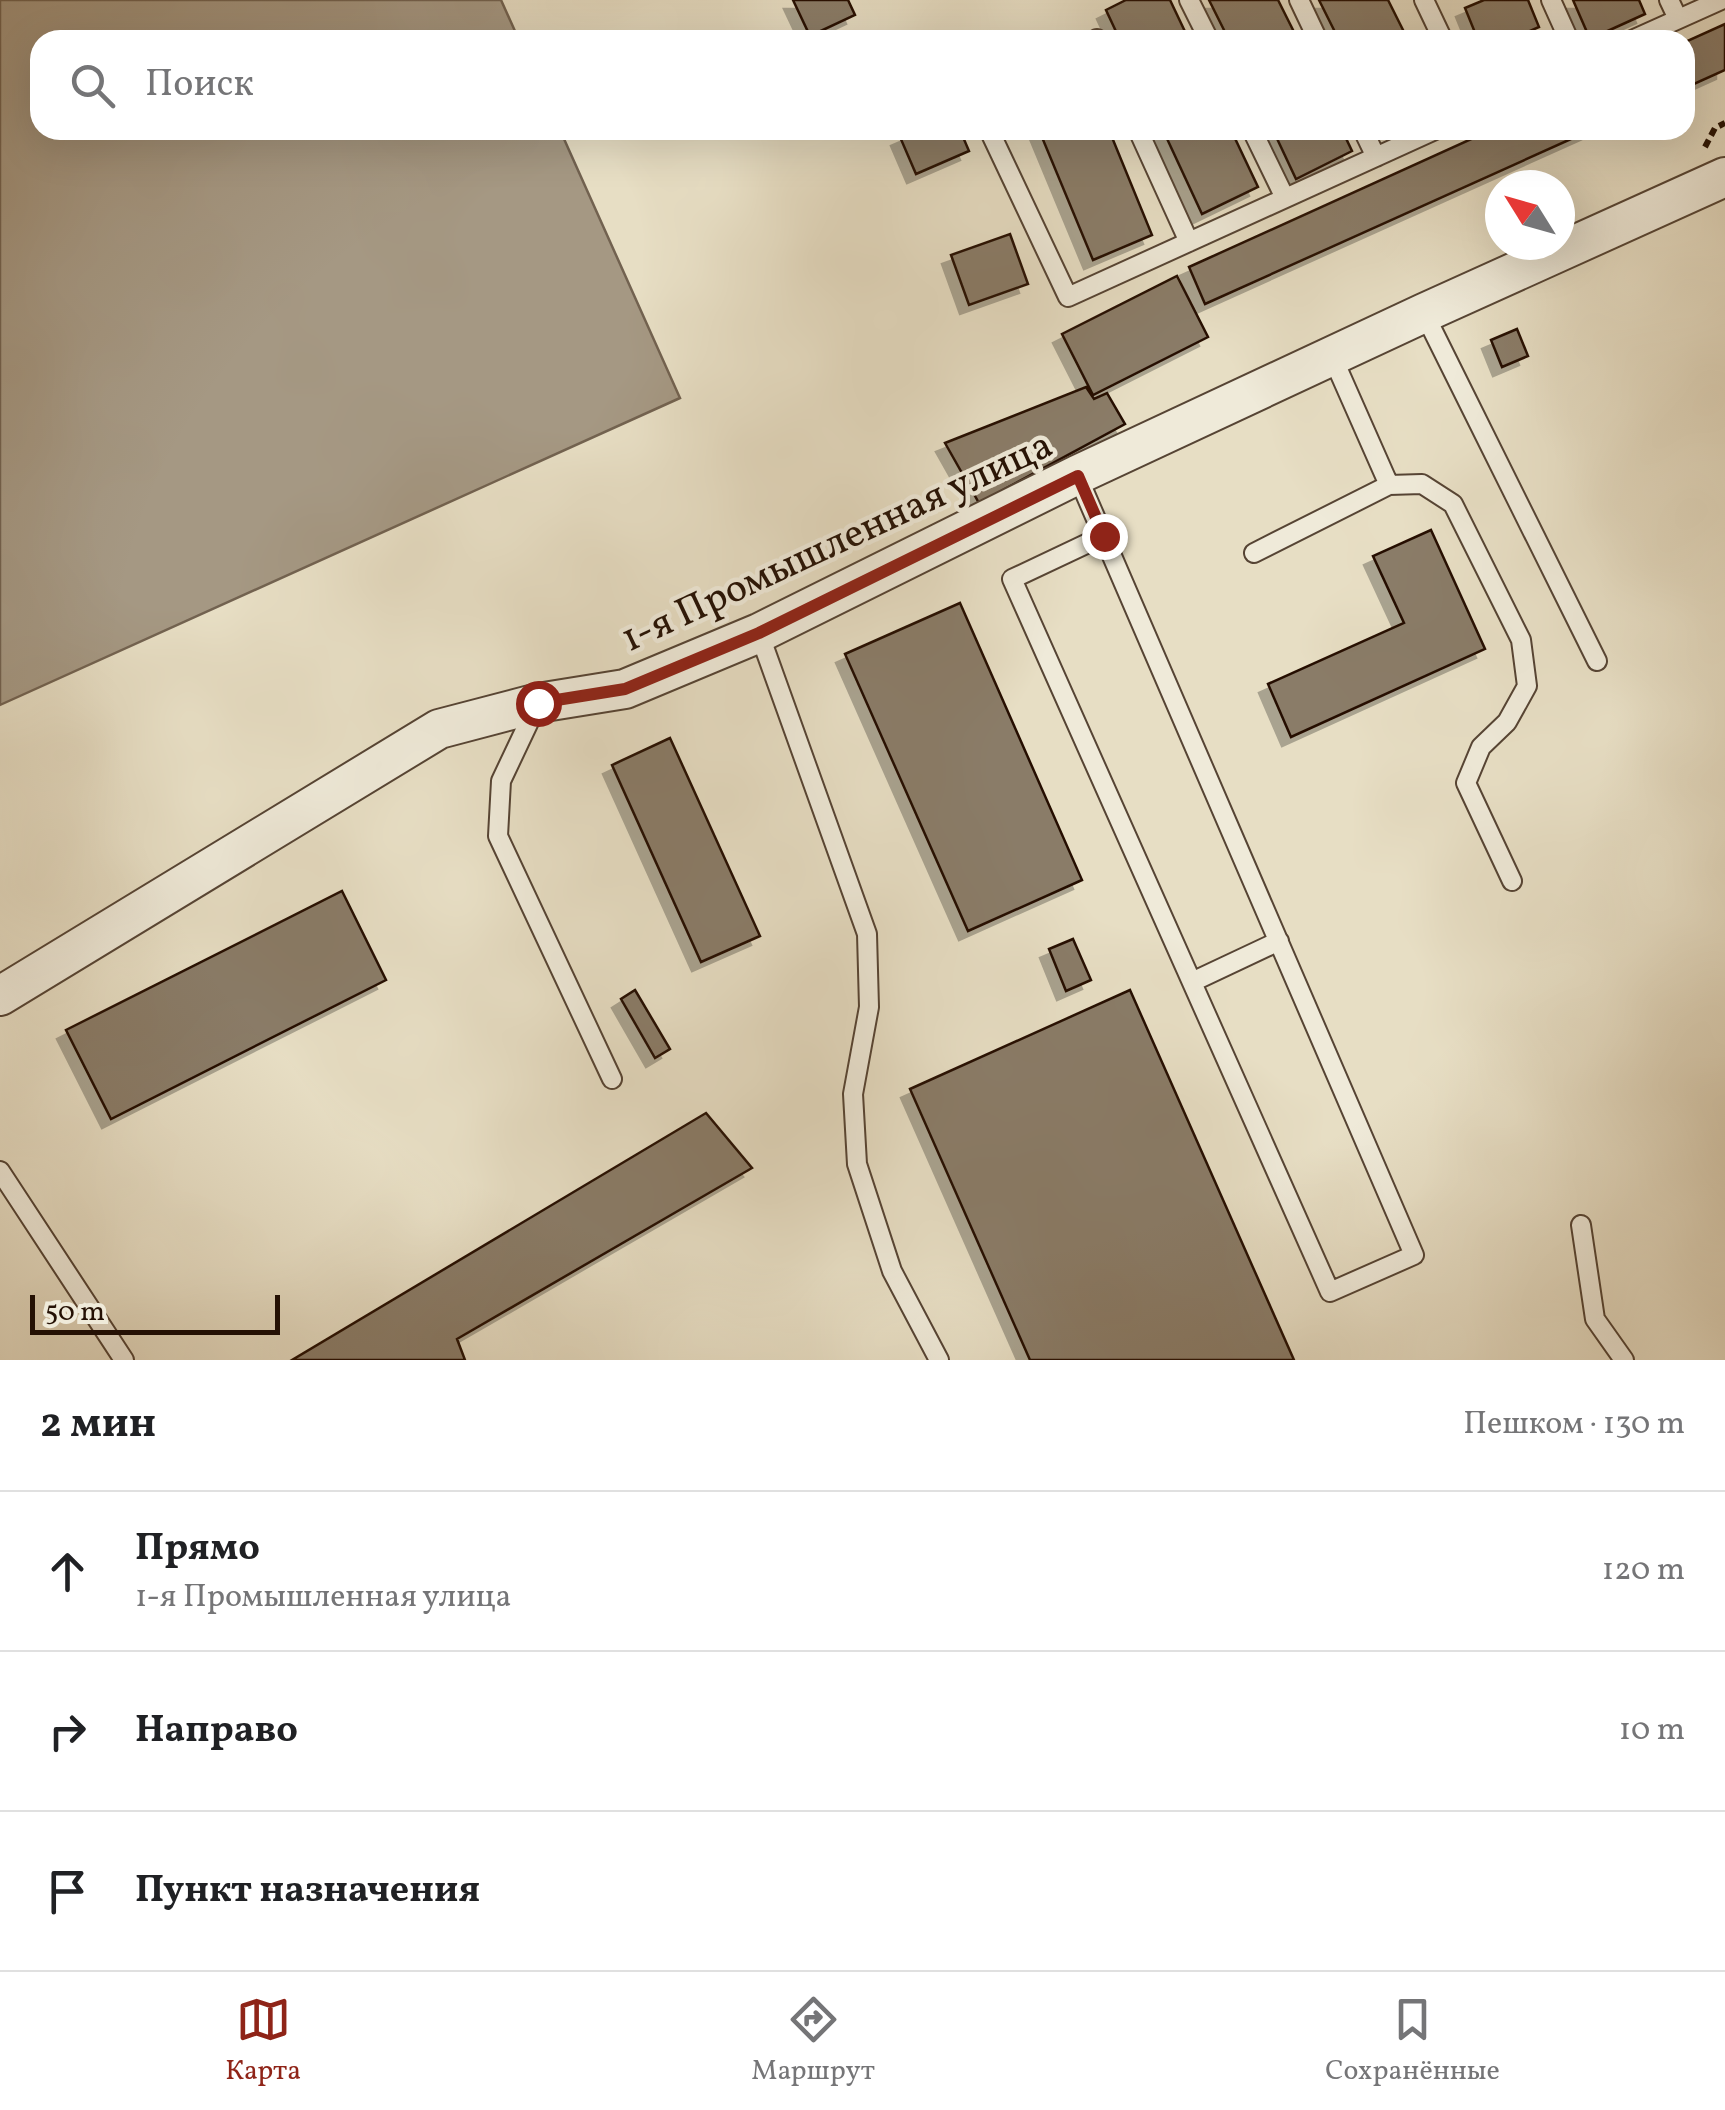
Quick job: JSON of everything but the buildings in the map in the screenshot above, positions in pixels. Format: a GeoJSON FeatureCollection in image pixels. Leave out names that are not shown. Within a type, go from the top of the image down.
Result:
{"type":"FeatureCollection","features":[{"type":"Feature","properties":{"kind":"street","name":"1-я Промышленная улица"},"geometry":{"type":"LineString","coordinates":[[0,996],[439,729],[538,703],[625,689],[759,633],[1332,356],[1725,178]]}},
{"type":"Feature","properties":{"kind":"lane"},"geometry":{"type":"LineString","coordinates":[[1190,0],[1204,30]]}},
{"type":"Feature","properties":{"kind":"lane"},"geometry":{"type":"LineString","coordinates":[[1298,0],[1313,30]]}},
{"type":"Feature","properties":{"kind":"lane"},"geometry":{"type":"LineString","coordinates":[[1424,0],[1438,30]]}},
{"type":"Feature","properties":{"kind":"lane"},"geometry":{"type":"LineString","coordinates":[[1551,0],[1564,30]]}},
{"type":"Feature","properties":{"kind":"lane"},"geometry":{"type":"LineString","coordinates":[[1669,0],[1678,19]]}},
{"type":"Feature","properties":{"kind":"lane"},"geometry":{"type":"LineString","coordinates":[[1654,30],[1720,0]]}},
{"type":"Feature","properties":{"kind":"lane"},"geometry":{"type":"LineString","coordinates":[[994,140],[1068,297],[1413,140]]}},
{"type":"Feature","properties":{"kind":"lane"},"geometry":{"type":"LineString","coordinates":[[1143,140],[1189,242]]}},
{"type":"Feature","properties":{"kind":"lane"},"geometry":{"type":"LineString","coordinates":[[1257,140],[1285,198]]}},
{"type":"Feature","properties":{"kind":"lane"},"geometry":{"type":"LineString","coordinates":[[1367,140],[1376,157]]}},
{"type":"Feature","properties":{"kind":"lane"},"geometry":{"type":"LineString","coordinates":[[1424,313],[1598,661]]}},
{"type":"Feature","properties":{"kind":"lane"},"geometry":{"type":"LineString","coordinates":[[1332,356],[1389,485]]}},
{"type":"Feature","properties":{"kind":"lane"},"geometry":{"type":"LineString","coordinates":[[1078,476],[1104,536],[1279,941],[1414,1255],[1330,1292],[1012,580],[1104,536]]}},
{"type":"Feature","properties":{"kind":"lane"},"geometry":{"type":"LineString","coordinates":[[1254,553],[1389,485],[1422,484],[1453,504],[1521,640],[1527,686],[1507,722],[1481,747],[1466,783],[1512,881]]}},
{"type":"Feature","properties":{"kind":"lane"},"geometry":{"type":"LineString","coordinates":[[759,633],[867,934],[869,1007],[853,1094],[857,1164],[892,1271],[939,1360]]}},
{"type":"Feature","properties":{"kind":"lane"},"geometry":{"type":"LineString","coordinates":[[538,703],[501,782],[498,836],[612,1079]]}},
{"type":"Feature","properties":{"kind":"lane"},"geometry":{"type":"LineString","coordinates":[[1192,982],[1279,941]]}},
{"type":"Feature","properties":{"kind":"lane"},"geometry":{"type":"LineString","coordinates":[[1,1178],[124,1360]]}},
{"type":"Feature","properties":{"kind":"lane"},"geometry":{"type":"LineString","coordinates":[[1581,1225],[1595,1320],[1624,1360]]}},
{"type":"Feature","properties":{"kind":"shaded area"},"geometry":{"type":"Polygon","coordinates":[[[0,0],[501,0],[514,30],[30,30],[30,140],[564,140],[680,398],[0,705],[0,0]]]}},
{"type":"Feature","properties":{"kind":"route"},"geometry":{"type":"LineString","coordinates":[[538,703],[625,689],[759,633],[1078,476],[1104,536]]}}]}
